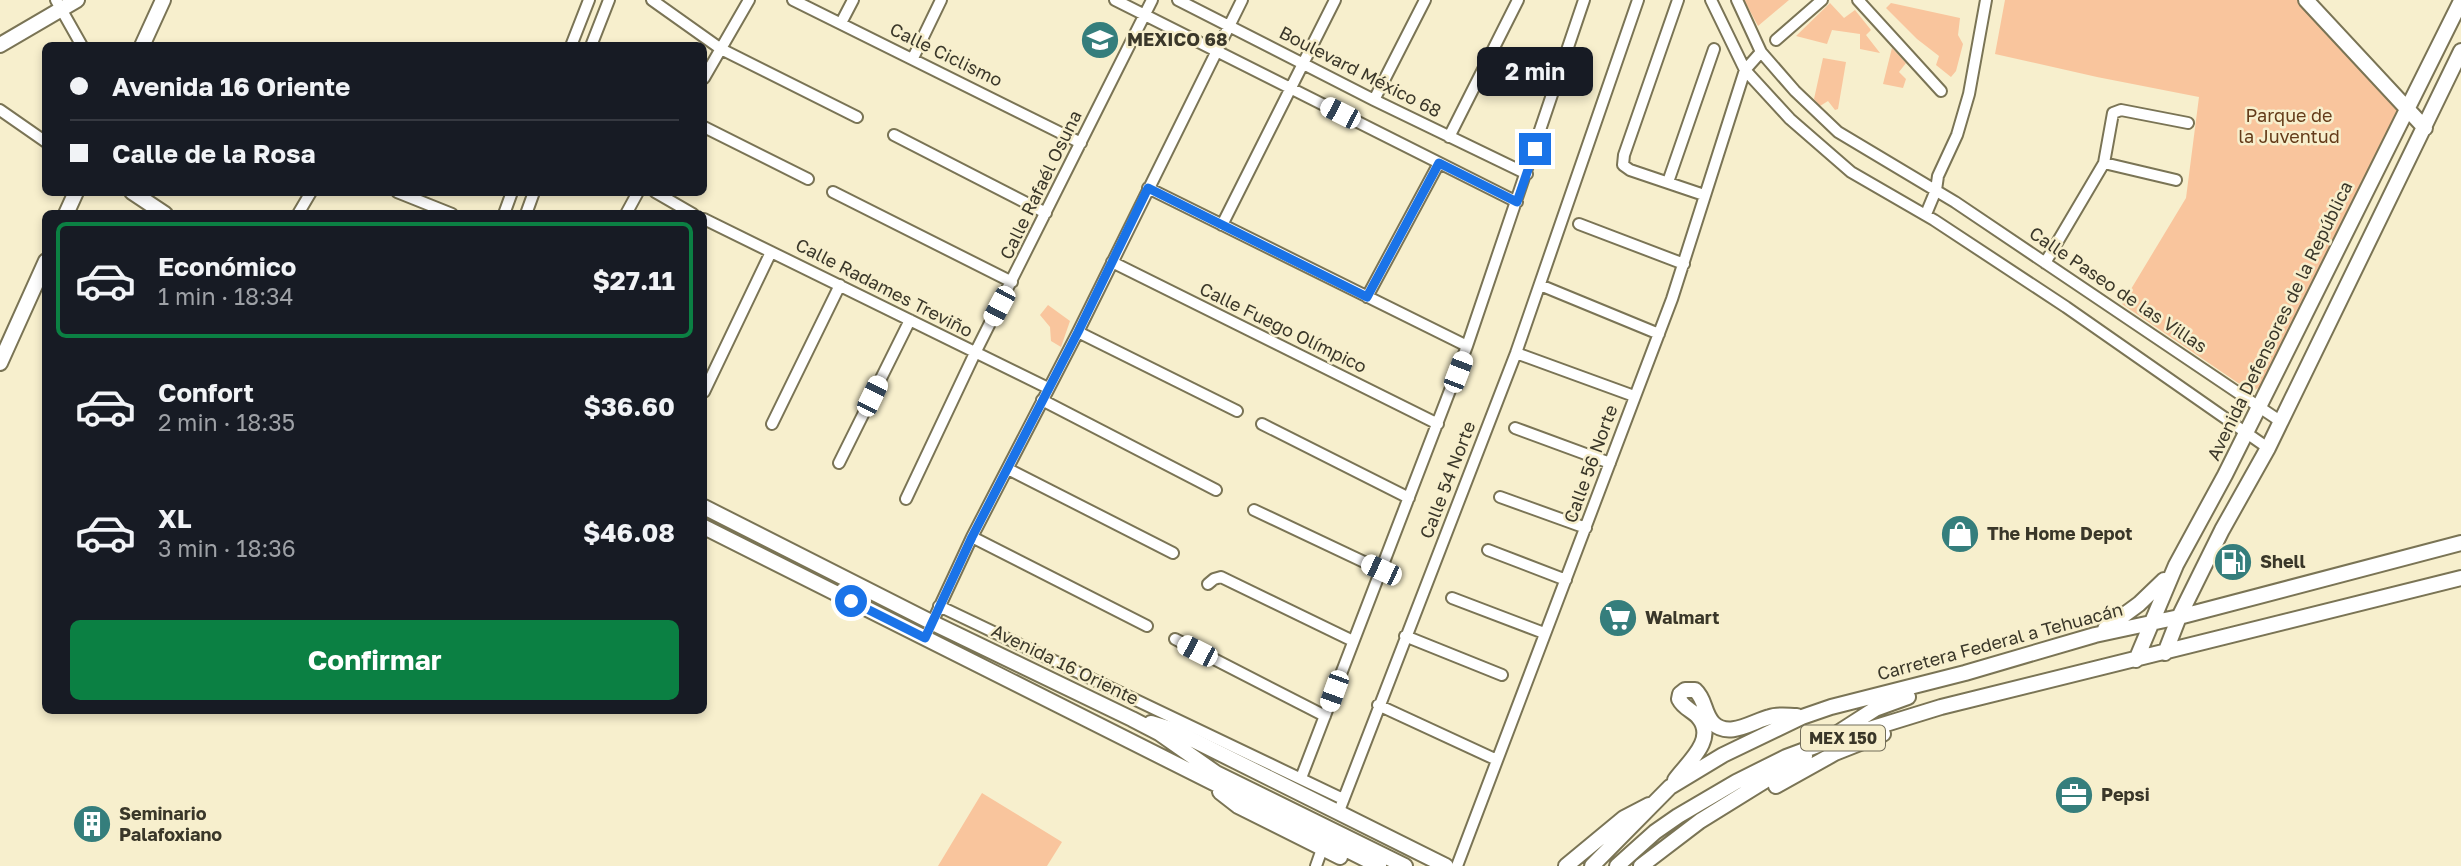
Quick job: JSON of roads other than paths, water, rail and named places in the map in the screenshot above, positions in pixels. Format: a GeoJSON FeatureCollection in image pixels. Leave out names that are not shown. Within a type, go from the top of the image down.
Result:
{"type":"FeatureCollection","features":[{"type":"Feature","properties":{"kind":"main road"},"geometry":{"type":"LineString","coordinates":[[0,46],[58,5],[77,0]]}},
{"type":"Feature","properties":{"kind":"main road"},"geometry":{"type":"LineString","coordinates":[[144,42],[163,0]]}},
{"type":"Feature","properties":{"kind":"main road"},"geometry":{"type":"LineString","coordinates":[[2306,0],[2425,128]]}},
{"type":"Feature","properties":{"kind":"main road","name":"Avenida Defensores de la República"},"geometry":{"type":"LineString","coordinates":[[2136,660],[2176,565],[2225,475],[2461,1]]}},
{"type":"Feature","properties":{"kind":"main road"},"geometry":{"type":"LineString","coordinates":[[2165,653],[2179,617],[2222,530],[2268,448],[2461,51]]}},
{"type":"Feature","properties":{"kind":"main road"},"geometry":{"type":"LineString","coordinates":[[125,196],[145,210]]}},
{"type":"Feature","properties":{"kind":"main road"},"geometry":{"type":"LineString","coordinates":[[138,196],[158,210]]}},
{"type":"Feature","properties":{"kind":"main road"},"geometry":{"type":"LineString","coordinates":[[0,363],[42,270]]}},
{"type":"Feature","properties":{"kind":"main road","name":"Avenida 16 Oriente"},"geometry":{"type":"LineString","coordinates":[[707,509],[1159,733],[1195,760],[1214,779],[1369,838],[1405,866]]}},
{"type":"Feature","properties":{"kind":"main road","name":"Avenida 16 Oriente"},"geometry":{"type":"LineString","coordinates":[[707,529],[1214,779],[1379,866]]}},
{"type":"Feature","properties":{"kind":"main road","name":"Carretera Federal a Tehuacán"},"geometry":{"type":"LineString","coordinates":[[1592,866],[1670,787],[1723,755],[1802,717],[2095,635],[2179,617],[2461,543]]}},
{"type":"Feature","properties":{"kind":"main road"},"geometry":{"type":"LineString","coordinates":[[2095,635],[2139,604],[2163,582],[2176,565]]}},
{"type":"Feature","properties":{"kind":"main road","name":"MEX 150"},"geometry":{"type":"LineString","coordinates":[[1618,866],[1656,832],[1701,802],[1786,757],[1821,744],[1922,713],[2461,578]]}},
{"type":"Feature","properties":{"kind":"main road"},"geometry":{"type":"LineString","coordinates":[[1641,866],[1692,827],[1780,773],[1875,709],[1934,688],[1965,673]]}},
{"type":"Feature","properties":{"kind":"main road"},"geometry":{"type":"LineString","coordinates":[[1670,787],[1702,748],[1702,724],[1698,716],[1682,706],[1679,699],[1685,690],[1695,690],[1702,697],[1707,714],[1714,724],[1724,729],[1737,729],[1771,716],[1802,717]]}},
{"type":"Feature","properties":{"kind":"main road"},"geometry":{"type":"LineString","coordinates":[[1655,866],[1727,814],[1820,760],[1907,725],[1922,713]]}},
{"type":"Feature","properties":{"kind":"main road"},"geometry":{"type":"LineString","coordinates":[[1132,719],[1171,729],[1341,805],[1369,838],[1427,866]]}},
{"type":"Feature","properties":{"kind":"main road"},"geometry":{"type":"LineString","coordinates":[[1214,779],[1225,797],[1238,806],[1359,866]]}},
{"type":"Feature","properties":{"kind":"main road"},"geometry":{"type":"LineString","coordinates":[[1566,866],[1624,818],[1645,806],[1657,803]]}},
{"type":"Feature","properties":{"kind":"main road"},"geometry":{"type":"LineString","coordinates":[[1369,838],[1446,866]]}},
{"type":"Feature","properties":{"kind":"street"},"geometry":{"type":"LineString","coordinates":[[573,42],[589,0]]}},
{"type":"Feature","properties":{"kind":"street"},"geometry":{"type":"LineString","coordinates":[[593,42],[609,0]]}},
{"type":"Feature","properties":{"kind":"street"},"geometry":{"type":"LineString","coordinates":[[652,0],[721,49],[857,117]]}},
{"type":"Feature","properties":{"kind":"street"},"geometry":{"type":"LineString","coordinates":[[707,73],[749,0]]}},
{"type":"Feature","properties":{"kind":"street","name":"Calle Ciclismo"},"geometry":{"type":"LineString","coordinates":[[793,0],[1082,143]]}},
{"type":"Feature","properties":{"kind":"street"},"geometry":{"type":"LineString","coordinates":[[841,23],[853,0]]}},
{"type":"Feature","properties":{"kind":"street"},"geometry":{"type":"LineString","coordinates":[[914,58],[941,0]]}},
{"type":"Feature","properties":{"kind":"street"},"geometry":{"type":"LineString","coordinates":[[1115,0],[1517,202]]}},
{"type":"Feature","properties":{"kind":"street","name":"Calle Rafaél Osuna"},"geometry":{"type":"LineString","coordinates":[[906,499],[975,353],[1152,0]]}},
{"type":"Feature","properties":{"kind":"street","name":"Boulevard México 68"},"geometry":{"type":"LineString","coordinates":[[1178,0],[1527,174]]}},
{"type":"Feature","properties":{"kind":"street"},"geometry":{"type":"LineString","coordinates":[[925,638],[972,537],[1078,332],[1242,0]]}},
{"type":"Feature","properties":{"kind":"street"},"geometry":{"type":"LineString","coordinates":[[1222,225],[1335,0]]}},
{"type":"Feature","properties":{"kind":"street"},"geometry":{"type":"LineString","coordinates":[[1374,100],[1424,0]]}},
{"type":"Feature","properties":{"kind":"street"},"geometry":{"type":"LineString","coordinates":[[1449,137],[1518,0]]}},
{"type":"Feature","properties":{"kind":"street"},"geometry":{"type":"LineString","coordinates":[[1301,778],[1467,346],[1584,0]]}},
{"type":"Feature","properties":{"kind":"street","name":"Calle 54 Norte"},"geometry":{"type":"LineString","coordinates":[[1341,805],[1516,353],[1637,0]]}},
{"type":"Feature","properties":{"kind":"street"},"geometry":{"type":"LineString","coordinates":[[1678,0],[1624,155],[1623,165],[1630,170],[1704,195]]}},
{"type":"Feature","properties":{"kind":"street"},"geometry":{"type":"LineString","coordinates":[[1711,0],[1745,69],[1790,119],[1851,172],[1930,217],[2066,307],[2268,448]]}},
{"type":"Feature","properties":{"kind":"street"},"geometry":{"type":"LineString","coordinates":[[1737,0],[1761,52],[1745,69]]}},
{"type":"Feature","properties":{"kind":"street"},"geometry":{"type":"LineString","coordinates":[[1776,40],[1822,0]]}},
{"type":"Feature","properties":{"kind":"street"},"geometry":{"type":"LineString","coordinates":[[1858,0],[1941,91]]}},
{"type":"Feature","properties":{"kind":"street"},"geometry":{"type":"LineString","coordinates":[[1930,217],[1938,176],[1957,135],[1969,94],[1986,0]]}},
{"type":"Feature","properties":{"kind":"street"},"geometry":{"type":"LineString","coordinates":[[58,5],[80,42]]}},
{"type":"Feature","properties":{"kind":"street"},"geometry":{"type":"LineString","coordinates":[[1668,182],[1714,49]]}},
{"type":"Feature","properties":{"kind":"street","name":"Calle Paseo de las Villas"},"geometry":{"type":"LineString","coordinates":[[1761,52],[1795,91],[1838,132],[1936,190],[2280,421]]}},
{"type":"Feature","properties":{"kind":"street","name":"Calle 56 Norte"},"geometry":{"type":"LineString","coordinates":[[1457,866],[1659,334],[1684,264],[1745,69]]}},
{"type":"Feature","properties":{"kind":"street"},"geometry":{"type":"LineString","coordinates":[[0,110],[42,139]]}},
{"type":"Feature","properties":{"kind":"street"},"geometry":{"type":"LineString","coordinates":[[2045,263],[2104,163],[2113,113],[2117,110],[2188,123]]}},
{"type":"Feature","properties":{"kind":"street"},"geometry":{"type":"LineString","coordinates":[[707,128],[808,179]]}},
{"type":"Feature","properties":{"kind":"street"},"geometry":{"type":"LineString","coordinates":[[894,135],[1046,213]]}},
{"type":"Feature","properties":{"kind":"street"},"geometry":{"type":"LineString","coordinates":[[1367,297],[1439,163]]}},
{"type":"Feature","properties":{"kind":"street"},"geometry":{"type":"LineString","coordinates":[[2104,163],[2176,180]]}},
{"type":"Feature","properties":{"kind":"street"},"geometry":{"type":"LineString","coordinates":[[1148,188],[1467,346]]}},
{"type":"Feature","properties":{"kind":"street"},"geometry":{"type":"LineString","coordinates":[[833,192],[1012,282]]}},
{"type":"Feature","properties":{"kind":"street"},"geometry":{"type":"LineString","coordinates":[[407,196],[443,210]]}},
{"type":"Feature","properties":{"kind":"street"},"geometry":{"type":"LineString","coordinates":[[662,196],[686,210]]}},
{"type":"Feature","properties":{"kind":"street","name":"Calle Radames Treviño"},"geometry":{"type":"LineString","coordinates":[[707,220],[1048,388]]}},
{"type":"Feature","properties":{"kind":"street"},"geometry":{"type":"LineString","coordinates":[[1579,224],[1684,264]]}},
{"type":"Feature","properties":{"kind":"street"},"geometry":{"type":"LineString","coordinates":[[707,386],[771,251]]}},
{"type":"Feature","properties":{"kind":"street","name":"Calle Fuego Olímpico"},"geometry":{"type":"LineString","coordinates":[[1112,262],[1438,424]]}},
{"type":"Feature","properties":{"kind":"street"},"geometry":{"type":"LineString","coordinates":[[772,424],[840,285]]}},
{"type":"Feature","properties":{"kind":"street"},"geometry":{"type":"LineString","coordinates":[[1541,285],[1659,334]]}},
{"type":"Feature","properties":{"kind":"street"},"geometry":{"type":"LineString","coordinates":[[839,463],[910,320]]}},
{"type":"Feature","properties":{"kind":"street"},"geometry":{"type":"LineString","coordinates":[[1078,332],[1237,411]]}},
{"type":"Feature","properties":{"kind":"street"},"geometry":{"type":"LineString","coordinates":[[1516,353],[1634,396]]}},
{"type":"Feature","properties":{"kind":"street"},"geometry":{"type":"LineString","coordinates":[[1042,400],[1216,490]]}},
{"type":"Feature","properties":{"kind":"street"},"geometry":{"type":"LineString","coordinates":[[1262,424],[1409,498]]}},
{"type":"Feature","properties":{"kind":"street"},"geometry":{"type":"LineString","coordinates":[[1515,428],[1609,463]]}},
{"type":"Feature","properties":{"kind":"street"},"geometry":{"type":"LineString","coordinates":[[1008,469],[1173,553]]}},
{"type":"Feature","properties":{"kind":"street"},"geometry":{"type":"LineString","coordinates":[[1500,497],[1586,528]]}},
{"type":"Feature","properties":{"kind":"street"},"geometry":{"type":"LineString","coordinates":[[1254,510],[1381,570]]}},
{"type":"Feature","properties":{"kind":"street"},"geometry":{"type":"LineString","coordinates":[[972,537],[1147,626]]}},
{"type":"Feature","properties":{"kind":"street"},"geometry":{"type":"LineString","coordinates":[[1488,550],[1566,580]]}},
{"type":"Feature","properties":{"kind":"street"},"geometry":{"type":"LineString","coordinates":[[1208,584],[1221,577],[1353,641]]}},
{"type":"Feature","properties":{"kind":"street"},"geometry":{"type":"LineString","coordinates":[[1452,598],[1545,633]]}},
{"type":"Feature","properties":{"kind":"street"},"geometry":{"type":"LineString","coordinates":[[939,606],[1301,778],[1341,805]]}},
{"type":"Feature","properties":{"kind":"street"},"geometry":{"type":"LineString","coordinates":[[1405,636],[1502,675]]}},
{"type":"Feature","properties":{"kind":"street"},"geometry":{"type":"LineString","coordinates":[[1175,639],[1325,716]]}},
{"type":"Feature","properties":{"kind":"street"},"geometry":{"type":"LineString","coordinates":[[1378,705],[1497,760]]}},
{"type":"Feature","properties":{"kind":"street"},"geometry":{"type":"LineString","coordinates":[[1315,866],[1322,849]]}},
{"type":"Feature","properties":{"kind":"place","name":"MEXICO 68"},"geometry":{"type":"Point","coordinates":[1100,40]}},
{"type":"Feature","properties":{"kind":"place","name":"The Home Depot"},"geometry":{"type":"Point","coordinates":[1960,534]}},
{"type":"Feature","properties":{"kind":"place","name":"Shell"},"geometry":{"type":"Point","coordinates":[2233,562]}},
{"type":"Feature","properties":{"kind":"place","name":"Walmart"},"geometry":{"type":"Point","coordinates":[1618,618]}},
{"type":"Feature","properties":{"kind":"place","name":"Pepsi"},"geometry":{"type":"Point","coordinates":[2074,795]}},
{"type":"Feature","properties":{"kind":"place","name":"Seminario Palafoxiano"},"geometry":{"type":"Point","coordinates":[92,824]}},
{"type":"Feature","properties":{"kind":"park label","name":"Parque de la Juventud"},"geometry":{"type":"Point","coordinates":[2289,126]}}]}
